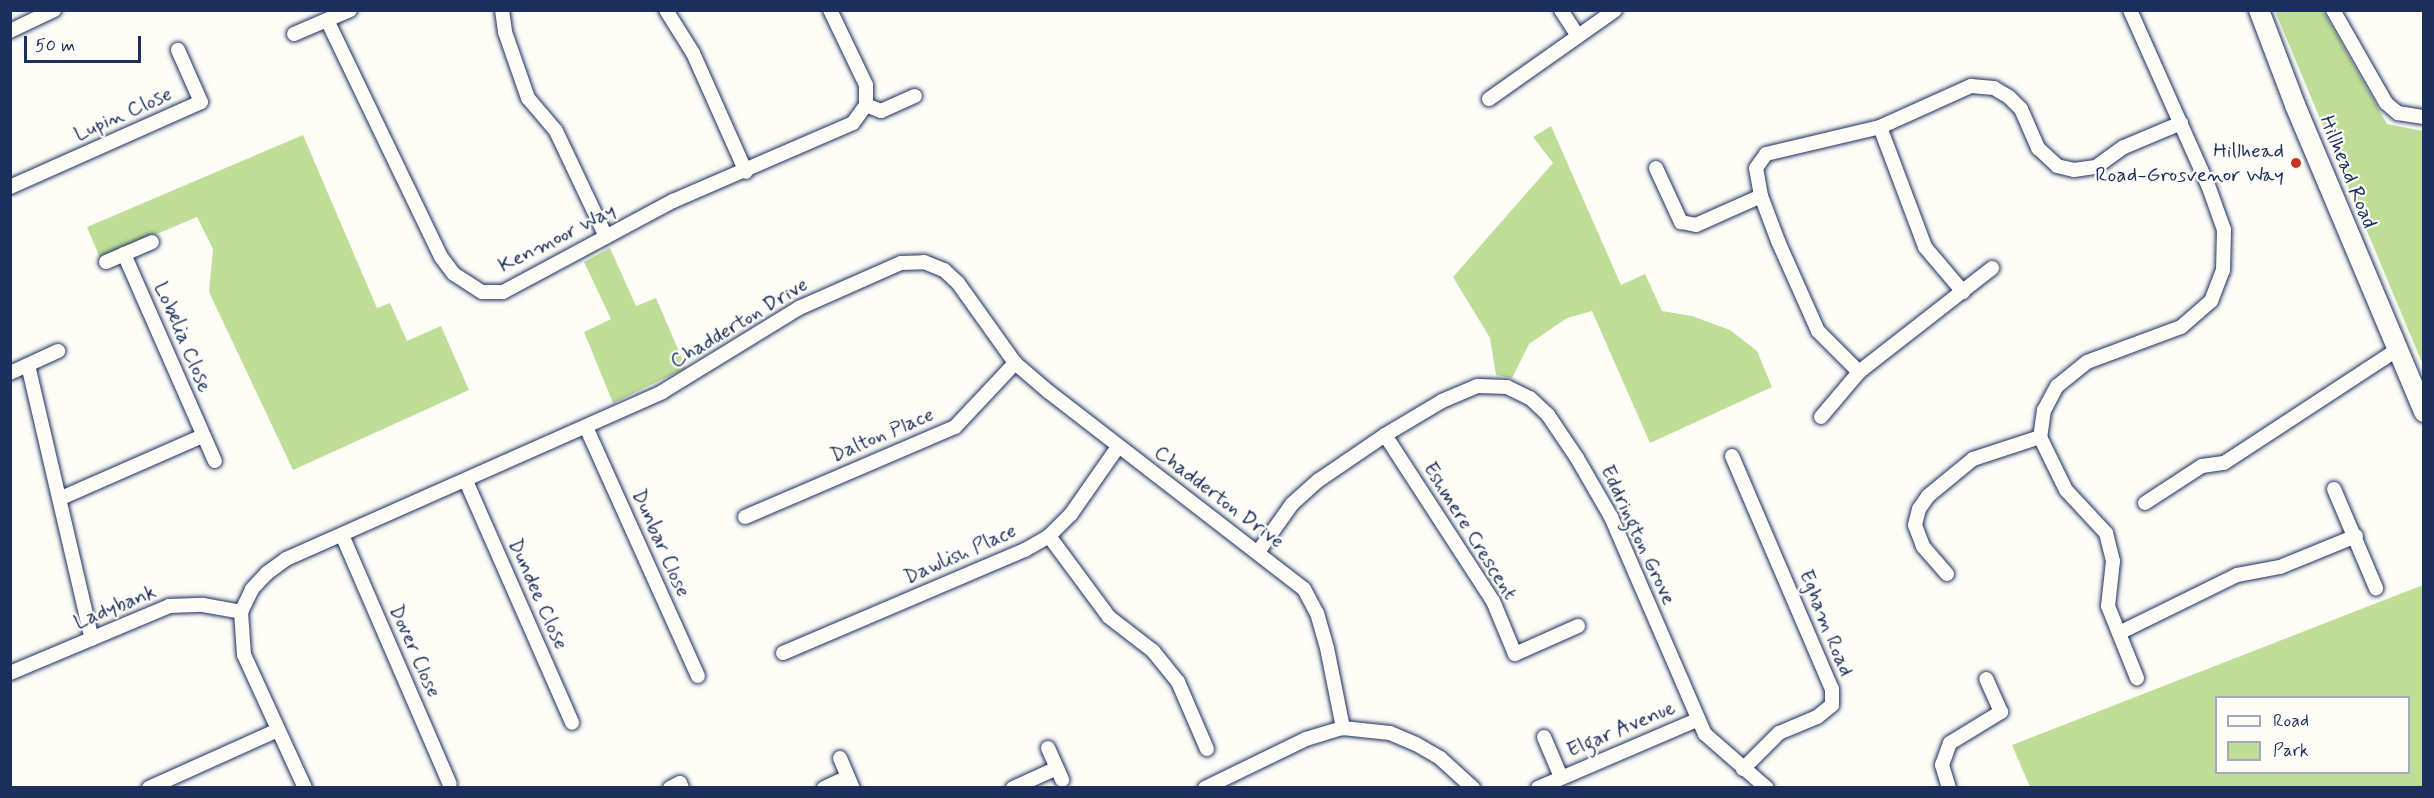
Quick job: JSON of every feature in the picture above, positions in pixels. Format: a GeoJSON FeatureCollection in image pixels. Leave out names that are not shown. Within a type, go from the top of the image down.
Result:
{"type":"FeatureCollection","features":[{"type":"Feature","properties":{"kind":"street"},"geometry":{"type":"LineString","coordinates":[[10,31],[54,10]]}},
{"type":"Feature","properties":{"kind":"street"},"geometry":{"type":"LineString","coordinates":[[294,34],[350,10]]}},
{"type":"Feature","properties":{"kind":"street"},"geometry":{"type":"LineString","coordinates":[[502,10],[505,32],[528,98],[556,131],[606,237]]}},
{"type":"Feature","properties":{"kind":"street"},"geometry":{"type":"LineString","coordinates":[[666,10],[693,53],[746,172]]}},
{"type":"Feature","properties":{"kind":"street"},"geometry":{"type":"LineString","coordinates":[[831,10],[866,85],[866,105],[881,111],[915,96]]}},
{"type":"Feature","properties":{"kind":"street"},"geometry":{"type":"LineString","coordinates":[[1561,10],[1578,36]]}},
{"type":"Feature","properties":{"kind":"street"},"geometry":{"type":"LineString","coordinates":[[1489,99],[1615,10]]}},
{"type":"Feature","properties":{"kind":"street"},"geometry":{"type":"LineString","coordinates":[[2130,10],[2181,123],[2224,230],[2223,270],[2211,301],[2181,327],[2087,362],[2057,386],[2044,410],[2040,437],[2066,490],[2106,533],[2113,561],[2108,606],[2137,678]]}},
{"type":"Feature","properties":{"kind":"street","name":"Hillhead Road"},"geometry":{"type":"LineString","coordinates":[[2259,10],[2424,412]]}},
{"type":"Feature","properties":{"kind":"street"},"geometry":{"type":"LineString","coordinates":[[2333,10],[2386,103],[2398,112],[2424,117]]}},
{"type":"Feature","properties":{"kind":"street","name":"Kenmoor Way"},"geometry":{"type":"LineString","coordinates":[[327,20],[419,213],[454,274],[482,292],[503,292],[673,201],[746,172],[853,123],[866,105]]}},
{"type":"Feature","properties":{"kind":"street","name":"Lupin Close"},"geometry":{"type":"LineString","coordinates":[[10,188],[201,102],[178,50]]}},
{"type":"Feature","properties":{"kind":"street"},"geometry":{"type":"LineString","coordinates":[[1859,372],[1818,331],[1761,196],[1756,168],[1766,154],[1880,127],[1971,86],[1994,88],[2021,109],[2038,148],[2057,166],[2074,170],[2096,167],[2124,147],[2181,123]]}},
{"type":"Feature","properties":{"kind":"street"},"geometry":{"type":"LineString","coordinates":[[1880,127],[1925,247],[1964,292]]}},
{"type":"Feature","properties":{"kind":"street"},"geometry":{"type":"LineString","coordinates":[[1656,168],[1681,222],[1696,225],[1761,196]]}},
{"type":"Feature","properties":{"kind":"street"},"geometry":{"type":"LineString","coordinates":[[106,262],[152,242]]}},
{"type":"Feature","properties":{"kind":"street","name":"Lobelia Close"},"geometry":{"type":"LineString","coordinates":[[124,254],[215,460]]}},
{"type":"Feature","properties":{"kind":"street","name":"Chadderton Drive"},"geometry":{"type":"LineString","coordinates":[[241,612],[252,589],[267,573],[286,559],[466,482],[705,369],[799,308],[901,263],[924,262],[944,270],[958,283],[1015,363],[1118,447],[1304,589],[1317,613],[1343,728]]}},
{"type":"Feature","properties":{"kind":"street"},"geometry":{"type":"LineString","coordinates":[[1821,417],[1859,372],[1992,268]]}},
{"type":"Feature","properties":{"kind":"street"},"geometry":{"type":"LineString","coordinates":[[2145,503],[2202,466],[2224,463],[2397,350]]}},
{"type":"Feature","properties":{"kind":"street","name":"Hillhead Road"},"geometry":{"type":"LineString","coordinates":[[2397,350],[2424,427]]}},
{"type":"Feature","properties":{"kind":"street"},"geometry":{"type":"LineString","coordinates":[[10,373],[58,351]]}},
{"type":"Feature","properties":{"kind":"street","name":"Dalton Place"},"geometry":{"type":"LineString","coordinates":[[745,517],[955,427],[1015,363]]}},
{"type":"Feature","properties":{"kind":"street"},"geometry":{"type":"LineString","coordinates":[[28,365],[92,639]]}},
{"type":"Feature","properties":{"kind":"street","name":"Eddrington Grove"},"geometry":{"type":"LineString","coordinates":[[1258,552],[1292,504],[1319,480],[1385,435],[1442,401],[1478,386],[1507,387],[1530,398],[1548,415],[1577,458],[1611,517],[1697,720],[1712,743],[1767,788]]}},
{"type":"Feature","properties":{"kind":"street","name":"Dunbar Close"},"geometry":{"type":"LineString","coordinates":[[586,427],[698,676]]}},
{"type":"Feature","properties":{"kind":"street"},"geometry":{"type":"LineString","coordinates":[[60,498],[202,435]]}},
{"type":"Feature","properties":{"kind":"street","name":"Eshmere Crescent"},"geometry":{"type":"LineString","coordinates":[[1385,435],[1492,602],[1515,654],[1578,626]]}},
{"type":"Feature","properties":{"kind":"street"},"geometry":{"type":"LineString","coordinates":[[1947,574],[1923,546],[1915,525],[1924,502],[1973,459],[2040,437]]}},
{"type":"Feature","properties":{"kind":"street","name":"Dawlish Place"},"geometry":{"type":"LineString","coordinates":[[783,653],[1025,550],[1049,536],[1071,514],[1118,447]]}},
{"type":"Feature","properties":{"kind":"street","name":"Egham Road"},"geometry":{"type":"LineString","coordinates":[[1732,456],[1832,689],[1832,705],[1817,717],[1779,733],[1743,769]]}},
{"type":"Feature","properties":{"kind":"street","name":"Dundee Close"},"geometry":{"type":"LineString","coordinates":[[466,482],[572,723]]}},
{"type":"Feature","properties":{"kind":"street"},"geometry":{"type":"LineString","coordinates":[[2334,489],[2356,536],[2376,588]]}},
{"type":"Feature","properties":{"kind":"street","name":"Dover Close"},"geometry":{"type":"LineString","coordinates":[[342,535],[450,784]]}},
{"type":"Feature","properties":{"kind":"street"},"geometry":{"type":"LineString","coordinates":[[1049,536],[1108,617],[1153,651],[1178,682],[1207,749]]}},
{"type":"Feature","properties":{"kind":"street"},"geometry":{"type":"LineString","coordinates":[[2119,633],[2237,575],[2280,567],[2356,536]]}},
{"type":"Feature","properties":{"kind":"street","name":"Ladybank"},"geometry":{"type":"LineString","coordinates":[[10,673],[169,606],[203,605],[241,612]]}},
{"type":"Feature","properties":{"kind":"street"},"geometry":{"type":"LineString","coordinates":[[241,612],[244,655],[305,788]]}},
{"type":"Feature","properties":{"kind":"street"},"geometry":{"type":"LineString","coordinates":[[1949,788],[1942,765],[1950,742],[2001,712],[1986,679]]}},
{"type":"Feature","properties":{"kind":"street","name":"Elgar Avenue"},"geometry":{"type":"LineString","coordinates":[[1538,788],[1697,720]]}},
{"type":"Feature","properties":{"kind":"street"},"geometry":{"type":"LineString","coordinates":[[1205,788],[1306,739],[1343,728],[1390,733],[1416,744],[1440,758],[1473,788]]}},
{"type":"Feature","properties":{"kind":"street"},"geometry":{"type":"LineString","coordinates":[[149,788],[278,730]]}},
{"type":"Feature","properties":{"kind":"street","name":"Elgar Avenue"},"geometry":{"type":"LineString","coordinates":[[1544,737],[1561,777]]}},
{"type":"Feature","properties":{"kind":"street"},"geometry":{"type":"LineString","coordinates":[[1013,788],[1060,774],[1048,748]]}},
{"type":"Feature","properties":{"kind":"street"},"geometry":{"type":"LineString","coordinates":[[824,788],[851,782],[840,758]]}},
{"type":"Feature","properties":{"kind":"street"},"geometry":{"type":"LineString","coordinates":[[670,788],[680,783],[682,788]]}},
{"type":"Feature","properties":{"kind":"green space"},"geometry":{"type":"Polygon","coordinates":[[[2275,11],[2323,11],[2387,124],[2423,131],[2423,365],[2275,11]]]}},
{"type":"Feature","properties":{"kind":"green space"},"geometry":{"type":"Polygon","coordinates":[[[1551,126],[1621,285],[1645,274],[1662,311],[1692,316],[1730,330],[1757,351],[1772,387],[1650,443],[1592,311],[1567,318],[1529,344],[1512,378],[1496,375],[1490,338],[1453,277],[1553,163],[1533,137],[1551,126]]]}},
{"type":"Feature","properties":{"kind":"green space"},"geometry":{"type":"Polygon","coordinates":[[[303,135],[377,308],[390,303],[407,341],[441,326],[469,390],[293,470],[209,292],[213,249],[197,217],[100,258],[87,227],[303,135]]]}},
{"type":"Feature","properties":{"kind":"green space"},"geometry":{"type":"Polygon","coordinates":[[[610,248],[636,306],[656,298],[686,368],[613,403],[584,332],[611,319],[584,262],[610,248]]]}},
{"type":"Feature","properties":{"kind":"green space"},"geometry":{"type":"Polygon","coordinates":[[[2423,585],[2423,787],[2030,787],[2012,745],[2423,585]]]}},
{"type":"Feature","properties":{"kind":"place","name":"Hillhead Road-Grosvenor Way"},"geometry":{"type":"Point","coordinates":[2296,163]}}]}
